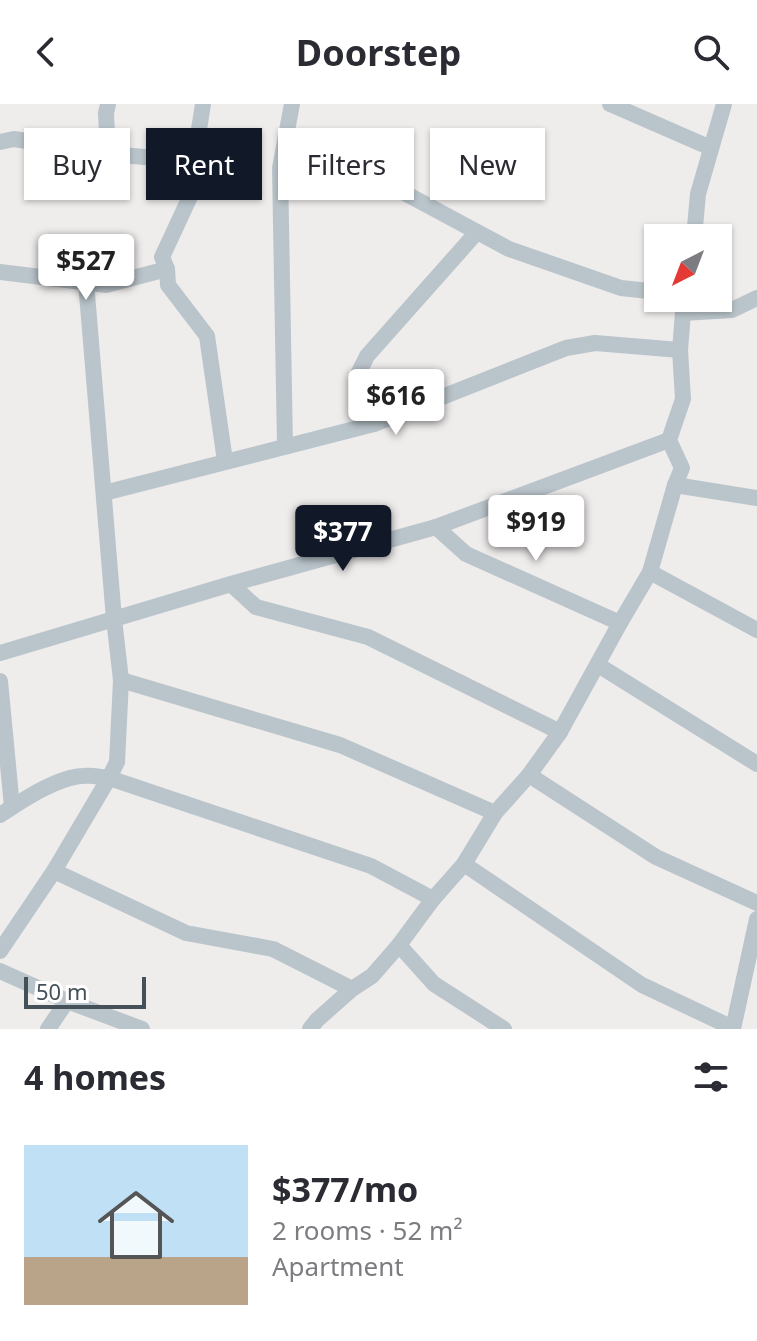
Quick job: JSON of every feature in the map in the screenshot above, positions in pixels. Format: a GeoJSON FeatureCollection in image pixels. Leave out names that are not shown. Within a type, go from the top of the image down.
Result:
{"type":"FeatureCollection","features":[{"type":"Feature","properties":{"kind":"street"},"geometry":{"type":"LineString","coordinates":[[107,128],[108,104]]}},
{"type":"Feature","properties":{"kind":"street"},"geometry":{"type":"LineString","coordinates":[[199,128],[203,104]]}},
{"type":"Feature","properties":{"kind":"street"},"geometry":{"type":"LineString","coordinates":[[285,446],[280,168],[292,104]]}},
{"type":"Feature","properties":{"kind":"street"},"geometry":{"type":"LineString","coordinates":[[610,104],[711,148]]}},
{"type":"Feature","properties":{"kind":"street"},"geometry":{"type":"LineString","coordinates":[[695,224],[698,194],[724,104]]}},
{"type":"Feature","properties":{"kind":"street"},"geometry":{"type":"LineString","coordinates":[[0,142],[24,141]]}},
{"type":"Feature","properties":{"kind":"street"},"geometry":{"type":"LineString","coordinates":[[414,198],[509,249],[621,288],[644,290]]}},
{"type":"Feature","properties":{"kind":"street"},"geometry":{"type":"LineString","coordinates":[[188,200],[162,257],[168,285],[207,336],[225,461]]}},
{"type":"Feature","properties":{"kind":"street"},"geometry":{"type":"LineString","coordinates":[[374,424],[359,372],[367,356],[477,232]]}},
{"type":"Feature","properties":{"kind":"street"},"geometry":{"type":"LineString","coordinates":[[0,272],[106,285],[167,269]]}},
{"type":"Feature","properties":{"kind":"street"},"geometry":{"type":"LineString","coordinates":[[0,951],[54,871],[117,762],[121,680],[86,282]]}},
{"type":"Feature","properties":{"kind":"street"},"geometry":{"type":"LineString","coordinates":[[732,310],[757,298]]}},
{"type":"Feature","properties":{"kind":"street"},"geometry":{"type":"LineString","coordinates":[[310,1029],[352,989],[372,976],[464,864],[495,813],[529,775],[560,732],[650,572],[682,468],[669,440],[683,399],[680,350],[685,312]]}},
{"type":"Feature","properties":{"kind":"street"},"geometry":{"type":"LineString","coordinates":[[104,493],[374,424],[566,348],[595,343],[680,350]]}},
{"type":"Feature","properties":{"kind":"street"},"geometry":{"type":"LineString","coordinates":[[0,653],[436,527],[669,440]]}},
{"type":"Feature","properties":{"kind":"street"},"geometry":{"type":"LineString","coordinates":[[675,485],[757,498]]}},
{"type":"Feature","properties":{"kind":"street"},"geometry":{"type":"LineString","coordinates":[[436,527],[466,554],[620,623]]}},
{"type":"Feature","properties":{"kind":"street"},"geometry":{"type":"LineString","coordinates":[[650,572],[757,630]]}},
{"type":"Feature","properties":{"kind":"street"},"geometry":{"type":"LineString","coordinates":[[231,584],[256,607],[368,637],[560,732]]}},
{"type":"Feature","properties":{"kind":"street"},"geometry":{"type":"LineString","coordinates":[[598,665],[757,764]]}},
{"type":"Feature","properties":{"kind":"street"},"geometry":{"type":"LineString","coordinates":[[121,680],[340,745],[495,813]]}},
{"type":"Feature","properties":{"kind":"street"},"geometry":{"type":"LineString","coordinates":[[0,681],[6,811],[71,777],[89,775],[109,778],[371,866],[433,899]]}},
{"type":"Feature","properties":{"kind":"street"},"geometry":{"type":"LineString","coordinates":[[529,775],[656,857],[757,903]]}},
{"type":"Feature","properties":{"kind":"street"},"geometry":{"type":"LineString","coordinates":[[464,864],[642,985],[733,1029],[757,919]]}},
{"type":"Feature","properties":{"kind":"street"},"geometry":{"type":"LineString","coordinates":[[54,871],[186,933],[273,949],[352,989]]}},
{"type":"Feature","properties":{"kind":"street"},"geometry":{"type":"LineString","coordinates":[[399,945],[434,984],[504,1029]]}},
{"type":"Feature","properties":{"kind":"street"},"geometry":{"type":"LineString","coordinates":[[0,971],[67,1001],[142,1029]]}},
{"type":"Feature","properties":{"kind":"street"},"geometry":{"type":"LineString","coordinates":[[48,1029],[67,1001]]}}]}
